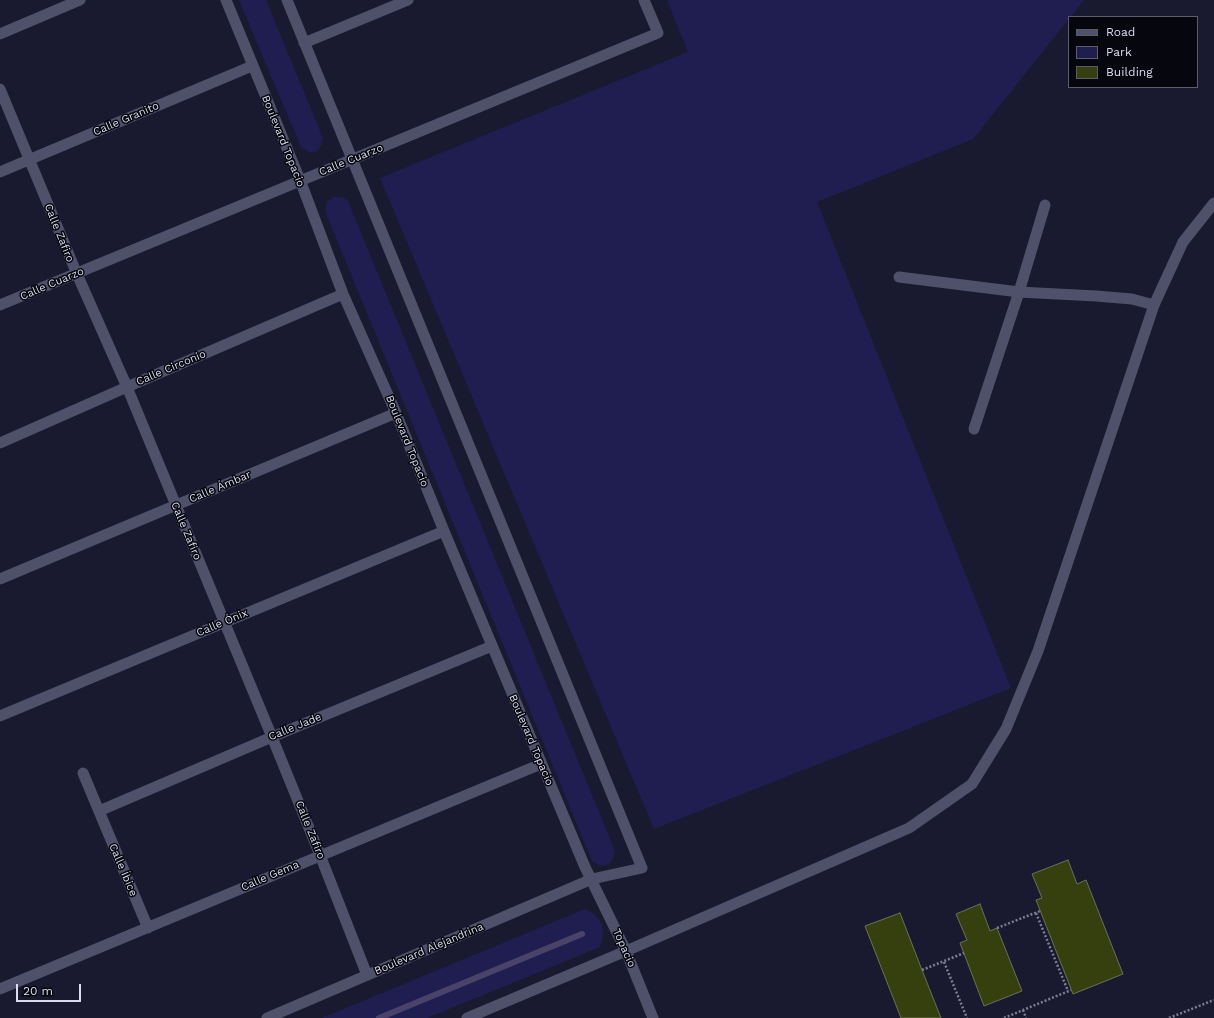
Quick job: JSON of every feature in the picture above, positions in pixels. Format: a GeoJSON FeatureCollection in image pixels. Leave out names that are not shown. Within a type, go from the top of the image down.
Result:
{"type":"FeatureCollection","features":[{"type":"Feature","properties":{"kind":"street"},"geometry":{"type":"LineString","coordinates":[[0,34],[80,0]]}},
{"type":"Feature","properties":{"kind":"street","name":"Boulevard Topacio"},"geometry":{"type":"LineString","coordinates":[[226,0],[300,180],[343,294],[396,413],[541,764],[585,867],[592,879]]}},
{"type":"Feature","properties":{"kind":"street"},"geometry":{"type":"LineString","coordinates":[[287,0],[352,160]]}},
{"type":"Feature","properties":{"kind":"street"},"geometry":{"type":"LineString","coordinates":[[304,43],[408,0]]}},
{"type":"Feature","properties":{"kind":"street","name":"Calle Cuarzo"},"geometry":{"type":"LineString","coordinates":[[0,305],[300,180],[658,34],[644,0]]}},
{"type":"Feature","properties":{"kind":"street","name":"Calle Granito"},"geometry":{"type":"LineString","coordinates":[[0,172],[252,66]]}},
{"type":"Feature","properties":{"kind":"street","name":"Calle Zafiro"},"geometry":{"type":"LineString","coordinates":[[0,88],[76,274],[127,387],[272,737],[367,975]]}},
{"type":"Feature","properties":{"kind":"street","name":"Boulevard Alejandrina"},"geometry":{"type":"LineString","coordinates":[[267,1018],[592,879],[642,868],[352,160]]}},
{"type":"Feature","properties":{"kind":"street"},"geometry":{"type":"LineString","coordinates":[[467,1018],[626,951],[909,828],[972,784],[1006,729],[1038,651],[1154,306],[1182,242],[1214,203]]}},
{"type":"Feature","properties":{"kind":"street"},"geometry":{"type":"LineString","coordinates":[[974,429],[1019,292],[1045,205]]}},
{"type":"Feature","properties":{"kind":"street"},"geometry":{"type":"LineString","coordinates":[[899,277],[1019,292],[1125,299],[1154,306]]}},
{"type":"Feature","properties":{"kind":"street","name":"Calle Circonio"},"geometry":{"type":"LineString","coordinates":[[0,444],[127,387],[343,294]]}},
{"type":"Feature","properties":{"kind":"street","name":"Calle Ámbar"},"geometry":{"type":"LineString","coordinates":[[0,578],[396,413]]}},
{"type":"Feature","properties":{"kind":"street","name":"Calle Ónix"},"geometry":{"type":"LineString","coordinates":[[0,716],[444,532]]}},
{"type":"Feature","properties":{"kind":"street","name":"Calle Jade"},"geometry":{"type":"LineString","coordinates":[[99,811],[272,737],[492,646]]}},
{"type":"Feature","properties":{"kind":"street","name":"Calle Gema"},"geometry":{"type":"LineString","coordinates":[[0,989],[541,764]]}},
{"type":"Feature","properties":{"kind":"street","name":"Calle Íbice"},"geometry":{"type":"LineString","coordinates":[[84,773],[148,928]]}},
{"type":"Feature","properties":{"kind":"street","name":"Topacio"},"geometry":{"type":"LineString","coordinates":[[592,879],[626,951],[654,1018]]}},
{"type":"Feature","properties":{"kind":"path"},"geometry":{"type":"LineString","coordinates":[[998,928],[1040,911]]}},
{"type":"Feature","properties":{"kind":"path"},"geometry":{"type":"LineString","coordinates":[[1004,1018],[1070,990],[1036,913]]}},
{"type":"Feature","properties":{"kind":"path"},"geometry":{"type":"LineString","coordinates":[[922,970],[964,953]]}},
{"type":"Feature","properties":{"kind":"path"},"geometry":{"type":"LineString","coordinates":[[944,962],[967,1018]]}},
{"type":"Feature","properties":{"kind":"path"},"geometry":{"type":"LineString","coordinates":[[1169,1018],[1214,1000]]}},
{"type":"Feature","properties":{"kind":"path"},"geometry":{"type":"LineString","coordinates":[[1023,1010],[1026,1018]]}},
{"type":"Feature","properties":{"kind":"green space"},"geometry":{"type":"Polygon","coordinates":[[[239,0],[266,0],[323,138],[321,146],[316,152],[309,152],[301,147],[239,0]]]}},
{"type":"Feature","properties":{"kind":"green space"},"geometry":{"type":"Polygon","coordinates":[[[667,0],[1084,0],[1071,16],[1068,16],[1068,20],[973,139],[817,202],[1011,688],[654,829],[380,178],[688,52],[667,0]]]}},
{"type":"Feature","properties":{"kind":"green space"},"geometry":{"type":"Polygon","coordinates":[[[333,197],[342,197],[348,201],[615,851],[613,859],[608,865],[601,866],[592,861],[325,211],[327,202],[333,197]]]}},
{"type":"Feature","properties":{"kind":"green space"},"geometry":{"type":"Polygon","coordinates":[[[585,909],[594,914],[602,924],[603,936],[600,947],[427,1018],[322,1018],[585,909]]]}},
{"type":"Feature","properties":{"kind":"building"},"geometry":{"type":"Polygon","coordinates":[[[1068,860],[1077,884],[1086,880],[1123,974],[1073,994],[1036,900],[1042,898],[1032,874],[1068,860]]]}},
{"type":"Feature","properties":{"kind":"building"},"geometry":{"type":"Polygon","coordinates":[[[980,904],[990,931],[997,928],[1022,991],[984,1006],[960,943],[967,940],[956,914],[980,904]]]}},
{"type":"Feature","properties":{"kind":"building"},"geometry":{"type":"Polygon","coordinates":[[[900,913],[941,1018],[901,1018],[865,926],[900,913]]]}},
{"type":"Feature","properties":{"kind":"waterway"},"geometry":{"type":"LineString","coordinates":[[379,1018],[582,934]]}}]}
